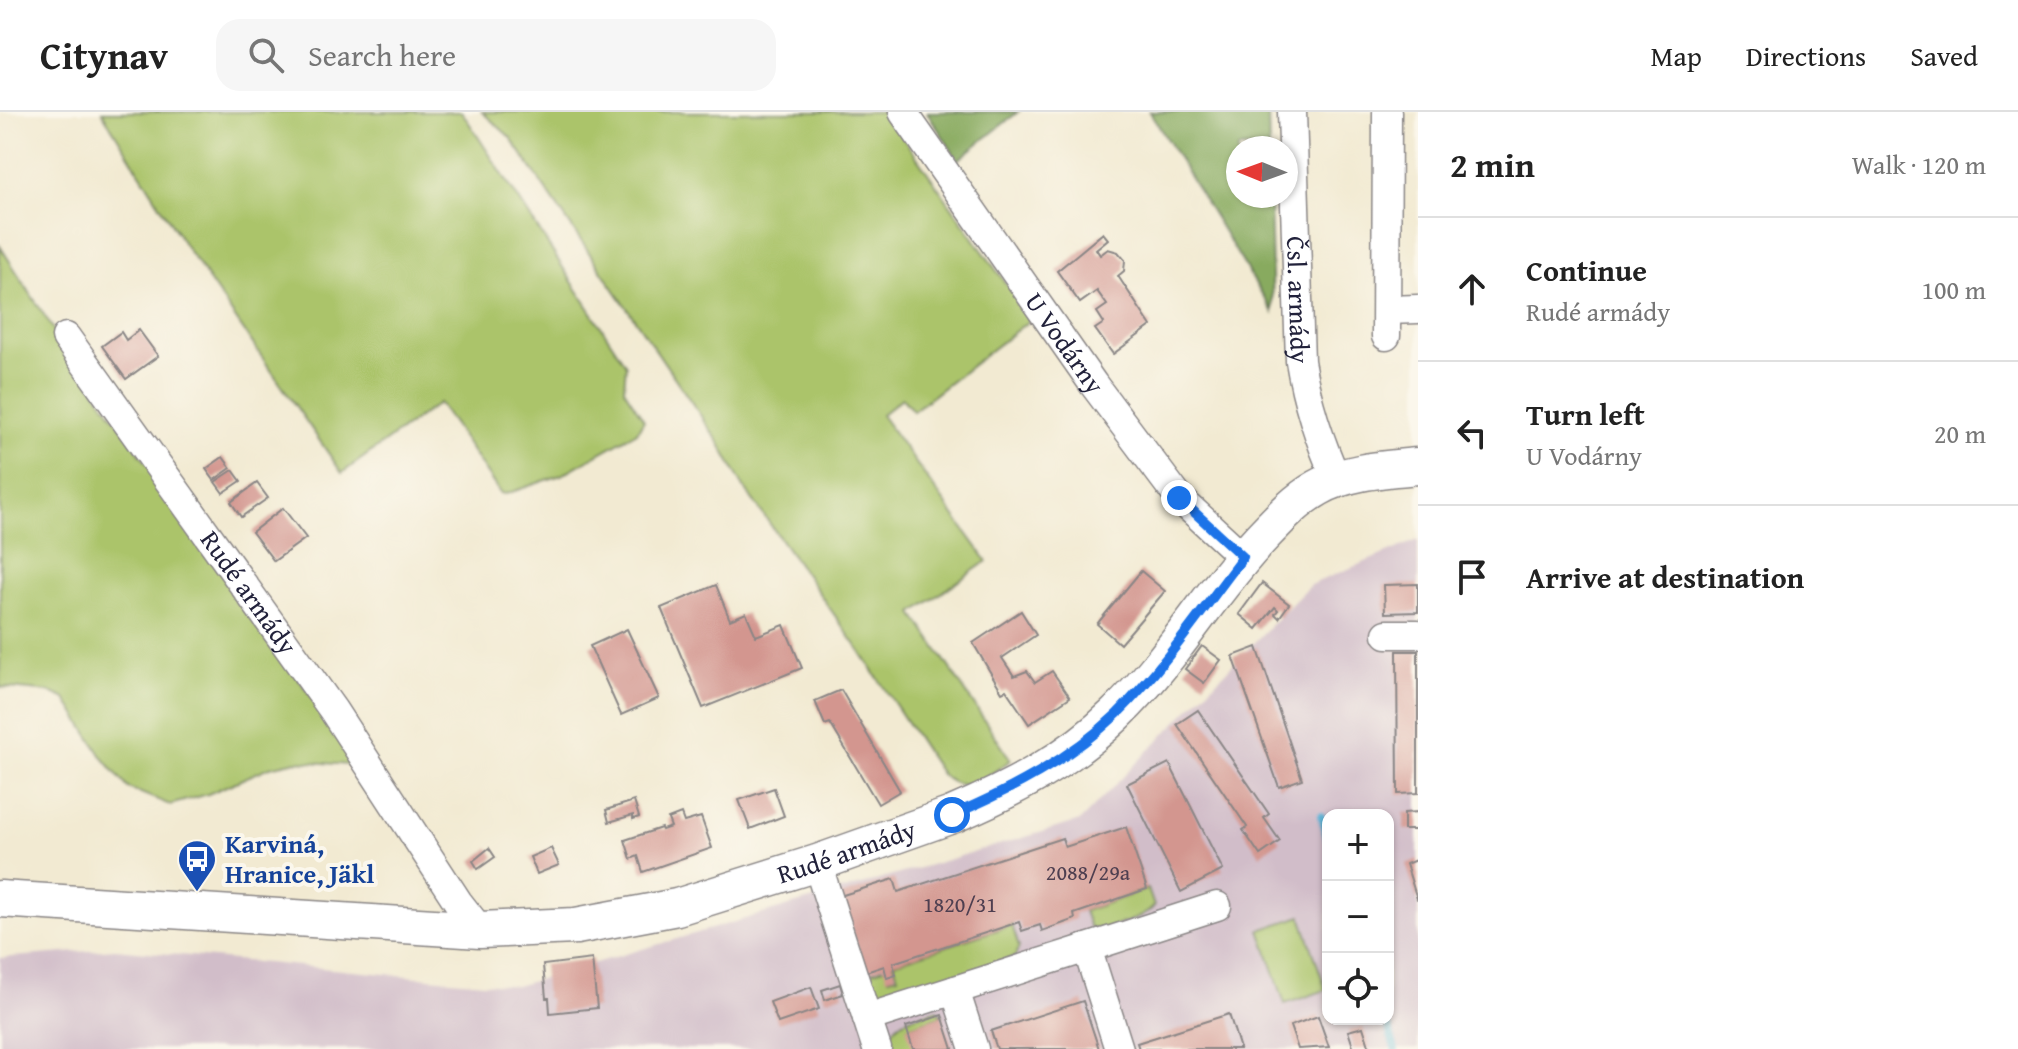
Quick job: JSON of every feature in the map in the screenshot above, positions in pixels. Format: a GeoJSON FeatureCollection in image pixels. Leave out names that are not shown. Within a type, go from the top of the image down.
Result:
{"type":"FeatureCollection","features":[{"type":"Feature","properties":{"kind":"main road","name":"Rudé armády"},"geometry":{"type":"LineString","coordinates":[[0,899],[480,930],[554,928],[637,916],[691,903],[896,836],[988,800],[1060,760],[1118,713],[1243,557],[1302,499],[1319,487],[1337,480],[1375,470],[1418,466]]}},
{"type":"Feature","properties":{"kind":"street","name":"U Vodárny"},"geometry":{"type":"LineString","coordinates":[[903,112],[1113,410],[1179,498],[1243,557]]}},
{"type":"Feature","properties":{"kind":"street","name":"Čsl. armády"},"geometry":{"type":"LineString","coordinates":[[1292,112],[1300,361],[1306,402],[1337,480]]}},
{"type":"Feature","properties":{"kind":"street"},"geometry":{"type":"LineString","coordinates":[[1387,112],[1386,323],[1418,309]]}},
{"type":"Feature","properties":{"kind":"street","name":"Rudé armády"},"geometry":{"type":"LineString","coordinates":[[66,337],[333,710],[458,902],[480,930]]}},
{"type":"Feature","properties":{"kind":"street"},"geometry":{"type":"LineString","coordinates":[[1387,634],[1418,634]]}},
{"type":"Feature","properties":{"kind":"street"},"geometry":{"type":"LineString","coordinates":[[817,863],[877,1049]]}},
{"type":"Feature","properties":{"kind":"street"},"geometry":{"type":"LineString","coordinates":[[867,1018],[1217,906]]}},
{"type":"Feature","properties":{"kind":"street"},"geometry":{"type":"LineString","coordinates":[[1087,948],[1119,1049]]}},
{"type":"Feature","properties":{"kind":"street"},"geometry":{"type":"LineString","coordinates":[[955,990],[974,1049]]}},
{"type":"Feature","properties":{"kind":"shaded area"},"geometry":{"type":"Polygon","coordinates":[[[1418,540],[1418,1049],[0,1049],[0,958],[115,949],[516,986],[1080,821],[1310,585],[1418,540]]]}},
{"type":"Feature","properties":{"kind":"green space"},"geometry":{"type":"Polygon","coordinates":[[[102,112],[462,112],[626,365],[624,389],[644,420],[637,432],[561,475],[506,494],[500,493],[439,403],[342,473],[186,247],[102,112]]]}},
{"type":"Feature","properties":{"kind":"green space"},"geometry":{"type":"Polygon","coordinates":[[[482,112],[885,112],[1030,318],[913,411],[902,398],[881,415],[987,561],[913,613],[1011,760],[985,778],[968,785],[950,781],[941,774],[860,651],[743,486],[720,444],[510,137],[482,112]]]}},
{"type":"Feature","properties":{"kind":"green space"},"geometry":{"type":"Polygon","coordinates":[[[927,112],[1018,112],[958,160],[927,112]]]}},
{"type":"Feature","properties":{"kind":"green space"},"geometry":{"type":"Polygon","coordinates":[[[1150,112],[1268,112],[1269,136],[1226,136],[1226,208],[1270,208],[1273,312],[1150,112]]]}},
{"type":"Feature","properties":{"kind":"green space"},"geometry":{"type":"Polygon","coordinates":[[[0,246],[62,343],[356,760],[349,765],[297,761],[270,767],[208,794],[170,805],[128,788],[103,758],[66,699],[50,692],[0,687],[0,246]]]}},
{"type":"Feature","properties":{"kind":"green space"},"geometry":{"type":"Polygon","coordinates":[[[1148,889],[1154,906],[1149,911],[1114,926],[1090,928],[1084,911],[1148,889]]]}},
{"type":"Feature","properties":{"kind":"green space"},"geometry":{"type":"Polygon","coordinates":[[[1301,916],[1322,978],[1322,991],[1285,1004],[1260,930],[1301,916]]]}},
{"type":"Feature","properties":{"kind":"green space"},"geometry":{"type":"Polygon","coordinates":[[[1012,925],[1019,947],[1015,957],[891,998],[873,992],[864,975],[886,967],[889,978],[898,976],[894,963],[1012,925]]]}},
{"type":"Feature","properties":{"kind":"green space"},"geometry":{"type":"Polygon","coordinates":[[[936,1010],[943,1015],[908,1027],[915,1049],[891,1049],[890,1039],[896,1026],[936,1010]]]}},
{"type":"Feature","properties":{"kind":"building"},"geometry":{"type":"Polygon","coordinates":[[[1103,233],[1108,239],[1096,249],[1100,255],[1108,249],[1118,252],[1125,260],[1124,271],[1118,276],[1151,326],[1113,354],[1095,329],[1104,323],[1097,312],[1107,305],[1097,291],[1080,303],[1057,271],[1103,233]]]}},
{"type":"Feature","properties":{"kind":"building"},"geometry":{"type":"Polygon","coordinates":[[[139,330],[158,356],[126,379],[102,346],[121,332],[126,340],[139,330]]]}},
{"type":"Feature","properties":{"kind":"building"},"geometry":{"type":"Polygon","coordinates":[[[223,457],[231,468],[214,480],[206,469],[223,457]]]}},
{"type":"Feature","properties":{"kind":"building"},"geometry":{"type":"Polygon","coordinates":[[[233,470],[241,481],[223,493],[215,482],[233,470]]]}},
{"type":"Feature","properties":{"kind":"building"},"geometry":{"type":"Polygon","coordinates":[[[257,483],[268,498],[241,517],[231,502],[257,483]]]}},
{"type":"Feature","properties":{"kind":"building"},"geometry":{"type":"Polygon","coordinates":[[[283,508],[306,538],[274,561],[252,532],[283,508]]]}},
{"type":"Feature","properties":{"kind":"building"},"geometry":{"type":"Polygon","coordinates":[[[1141,571],[1165,591],[1120,644],[1097,624],[1141,571]]]}},
{"type":"Feature","properties":{"kind":"building"},"geometry":{"type":"Polygon","coordinates":[[[1262,583],[1289,604],[1279,618],[1275,607],[1257,629],[1239,614],[1262,583]]]}},
{"type":"Feature","properties":{"kind":"building"},"geometry":{"type":"Polygon","coordinates":[[[1418,584],[1418,612],[1385,613],[1384,585],[1418,584]]]}},
{"type":"Feature","properties":{"kind":"building"},"geometry":{"type":"Polygon","coordinates":[[[716,585],[730,620],[746,613],[756,636],[784,625],[802,668],[703,708],[661,608],[716,585]]]}},
{"type":"Feature","properties":{"kind":"building"},"geometry":{"type":"Polygon","coordinates":[[[1021,611],[1036,635],[1002,658],[1014,676],[1027,671],[1035,682],[1052,671],[1070,697],[1029,724],[1006,690],[1002,692],[973,643],[1021,611]]]}},
{"type":"Feature","properties":{"kind":"building"},"geometry":{"type":"Polygon","coordinates":[[[627,629],[659,698],[621,715],[590,646],[627,629]]]}},
{"type":"Feature","properties":{"kind":"building"},"geometry":{"type":"Polygon","coordinates":[[[1202,646],[1221,660],[1204,683],[1185,669],[1202,646]]]}},
{"type":"Feature","properties":{"kind":"building"},"geometry":{"type":"Polygon","coordinates":[[[1257,647],[1302,779],[1279,787],[1233,656],[1257,647]]]}},
{"type":"Feature","properties":{"kind":"building"},"geometry":{"type":"Polygon","coordinates":[[[1397,651],[1418,651],[1418,793],[1398,794],[1397,651]]]}},
{"type":"Feature","properties":{"kind":"building"},"geometry":{"type":"Polygon","coordinates":[[[841,690],[900,791],[878,804],[830,723],[825,725],[815,701],[841,690]]]}},
{"type":"Feature","properties":{"kind":"building"},"geometry":{"type":"Polygon","coordinates":[[[1198,710],[1269,814],[1264,818],[1280,841],[1260,855],[1243,830],[1247,827],[1177,724],[1198,710]]]}},
{"type":"Feature","properties":{"kind":"building"},"geometry":{"type":"Polygon","coordinates":[[[1169,763],[1223,870],[1181,892],[1127,784],[1169,763]]]}},
{"type":"Feature","properties":{"kind":"building"},"geometry":{"type":"Polygon","coordinates":[[[774,788],[784,816],[750,829],[739,800],[774,788]]]}},
{"type":"Feature","properties":{"kind":"building"},"geometry":{"type":"Polygon","coordinates":[[[634,801],[639,817],[633,819],[633,815],[609,822],[606,810],[634,801]]]}},
{"type":"Feature","properties":{"kind":"building"},"geometry":{"type":"Polygon","coordinates":[[[1418,812],[1418,830],[1404,830],[1404,813],[1418,812]]]}},
{"type":"Feature","properties":{"kind":"building"},"geometry":{"type":"Polygon","coordinates":[[[681,814],[684,822],[701,817],[712,848],[643,872],[638,856],[631,859],[625,840],[671,827],[668,819],[681,814]]]}},
{"type":"Feature","properties":{"kind":"building"},"geometry":{"type":"Polygon","coordinates":[[[1126,827],[1147,889],[1074,914],[1075,919],[1042,931],[1040,925],[1022,931],[1019,922],[893,963],[896,975],[887,978],[884,966],[866,972],[840,896],[894,879],[898,892],[1062,838],[1065,847],[1126,827]]]}},
{"type":"Feature","properties":{"kind":"building"},"geometry":{"type":"Polygon","coordinates":[[[489,848],[495,857],[478,869],[473,861],[489,848]]]}},
{"type":"Feature","properties":{"kind":"building"},"geometry":{"type":"Polygon","coordinates":[[[551,848],[559,865],[537,874],[530,857],[551,848]]]}},
{"type":"Feature","properties":{"kind":"building"},"geometry":{"type":"Polygon","coordinates":[[[1418,859],[1418,899],[1417,899],[1406,864],[1418,859]]]}},
{"type":"Feature","properties":{"kind":"building"},"geometry":{"type":"Polygon","coordinates":[[[592,959],[597,1008],[550,1013],[543,965],[592,959]]]}},
{"type":"Feature","properties":{"kind":"building"},"geometry":{"type":"Polygon","coordinates":[[[840,984],[843,994],[825,1000],[822,990],[840,984]]]}},
{"type":"Feature","properties":{"kind":"building"},"geometry":{"type":"Polygon","coordinates":[[[811,987],[819,1009],[778,1023],[770,1002],[811,987]]]}},
{"type":"Feature","properties":{"kind":"building"},"geometry":{"type":"Polygon","coordinates":[[[1083,1001],[1099,1049],[997,1049],[991,1031],[1083,1001]]]}},
{"type":"Feature","properties":{"kind":"building"},"geometry":{"type":"Polygon","coordinates":[[[1229,1014],[1240,1049],[1139,1049],[1137,1043],[1229,1014]]]}},
{"type":"Feature","properties":{"kind":"building"},"geometry":{"type":"Polygon","coordinates":[[[942,1015],[953,1049],[913,1049],[906,1027],[942,1015]]]}},
{"type":"Feature","properties":{"kind":"building"},"geometry":{"type":"Polygon","coordinates":[[[1318,1016],[1329,1047],[1298,1049],[1290,1026],[1318,1016]]]}},
{"type":"Feature","properties":{"kind":"building"},"geometry":{"type":"Polygon","coordinates":[[[1363,1027],[1370,1049],[1354,1049],[1348,1031],[1363,1027]]]}},
{"type":"Feature","properties":{"kind":"waterway"},"geometry":{"type":"LineString","coordinates":[[1388,1025],[1395,1049]]}},
{"type":"Feature","properties":{"kind":"place","name":"Karviná, Hranice, Jäkl"},"geometry":{"type":"Point","coordinates":[197,893]}},
{"type":"Feature","properties":{"kind":"route"},"geometry":{"type":"LineString","coordinates":[[952,815],[988,800],[1060,760],[1118,713],[1243,557],[1179,498]]}}]}
